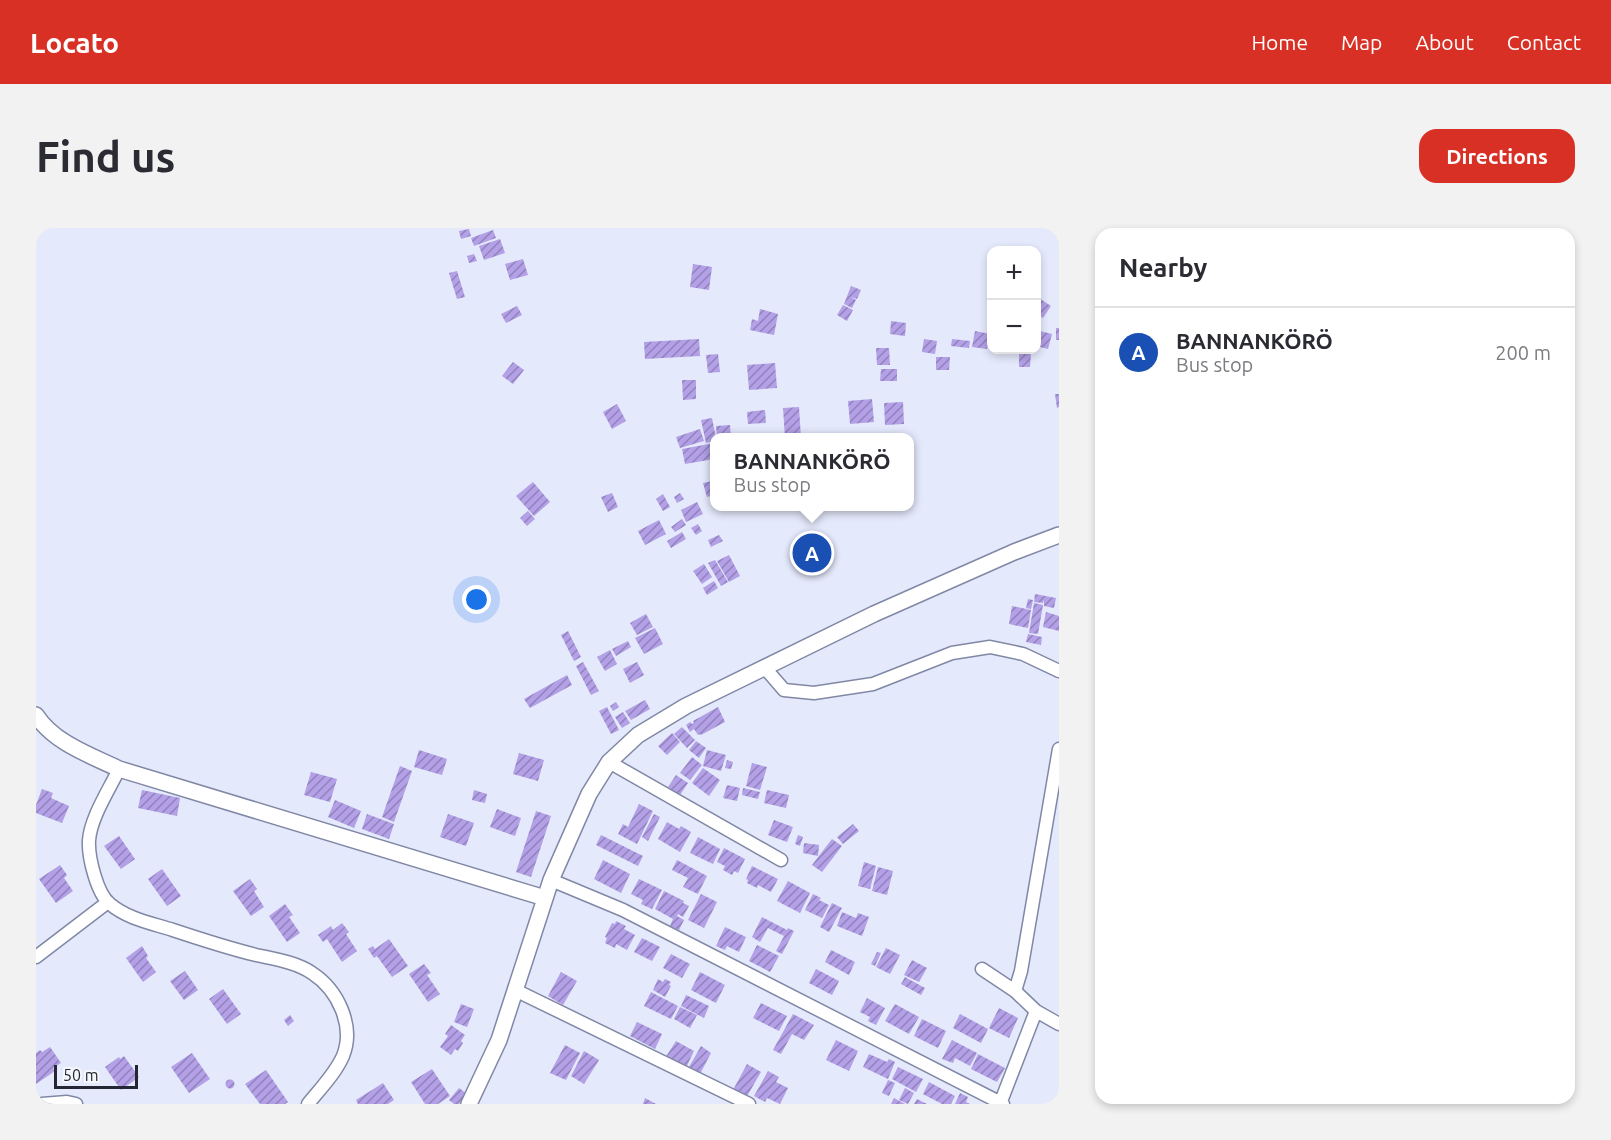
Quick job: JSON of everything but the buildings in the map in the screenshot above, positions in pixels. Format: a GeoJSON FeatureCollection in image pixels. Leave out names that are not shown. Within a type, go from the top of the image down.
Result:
{"type":"FeatureCollection","features":[{"type":"Feature","properties":{"kind":"main road"},"geometry":{"type":"LineString","coordinates":[[469,1104],[499,1040],[551,880],[589,794],[609,762],[638,735],[686,705],[874,614],[1014,552],[1059,535]]}},
{"type":"Feature","properties":{"kind":"main road"},"geometry":{"type":"LineString","coordinates":[[36,715],[42,724],[62,740],[119,769],[545,898]]}},
{"type":"Feature","properties":{"kind":"street"},"geometry":{"type":"LineString","coordinates":[[765,668],[784,690],[814,693],[873,684],[952,652],[990,647],[1023,654],[1059,671]]}},
{"type":"Feature","properties":{"kind":"street"},"geometry":{"type":"LineString","coordinates":[[1015,991],[1021,971],[1059,750]]}},
{"type":"Feature","properties":{"kind":"street"},"geometry":{"type":"LineString","coordinates":[[609,762],[781,860]]}},
{"type":"Feature","properties":{"kind":"street"},"geometry":{"type":"LineString","coordinates":[[119,769],[92,825],[89,842],[91,860],[99,887],[108,902],[126,915],[230,948],[290,963],[312,972],[330,989],[343,1011],[347,1033],[343,1056],[308,1104]]}},
{"type":"Feature","properties":{"kind":"street"},"geometry":{"type":"LineString","coordinates":[[551,880],[623,910],[1001,1104],[1036,1011]]}},
{"type":"Feature","properties":{"kind":"street"},"geometry":{"type":"LineString","coordinates":[[36,957],[108,902]]}},
{"type":"Feature","properties":{"kind":"street"},"geometry":{"type":"LineString","coordinates":[[982,969],[1015,991],[1036,1011],[1059,1024]]}},
{"type":"Feature","properties":{"kind":"street"},"geometry":{"type":"LineString","coordinates":[[515,990],[749,1104]]}},
{"type":"Feature","properties":{"kind":"street"},"geometry":{"type":"LineString","coordinates":[[42,1104],[67,1102],[76,1104]]}},
{"type":"Feature","properties":{"kind":"place","name":"BANNANKÖRÖ"},"geometry":{"type":"Point","coordinates":[812,553]}}]}
